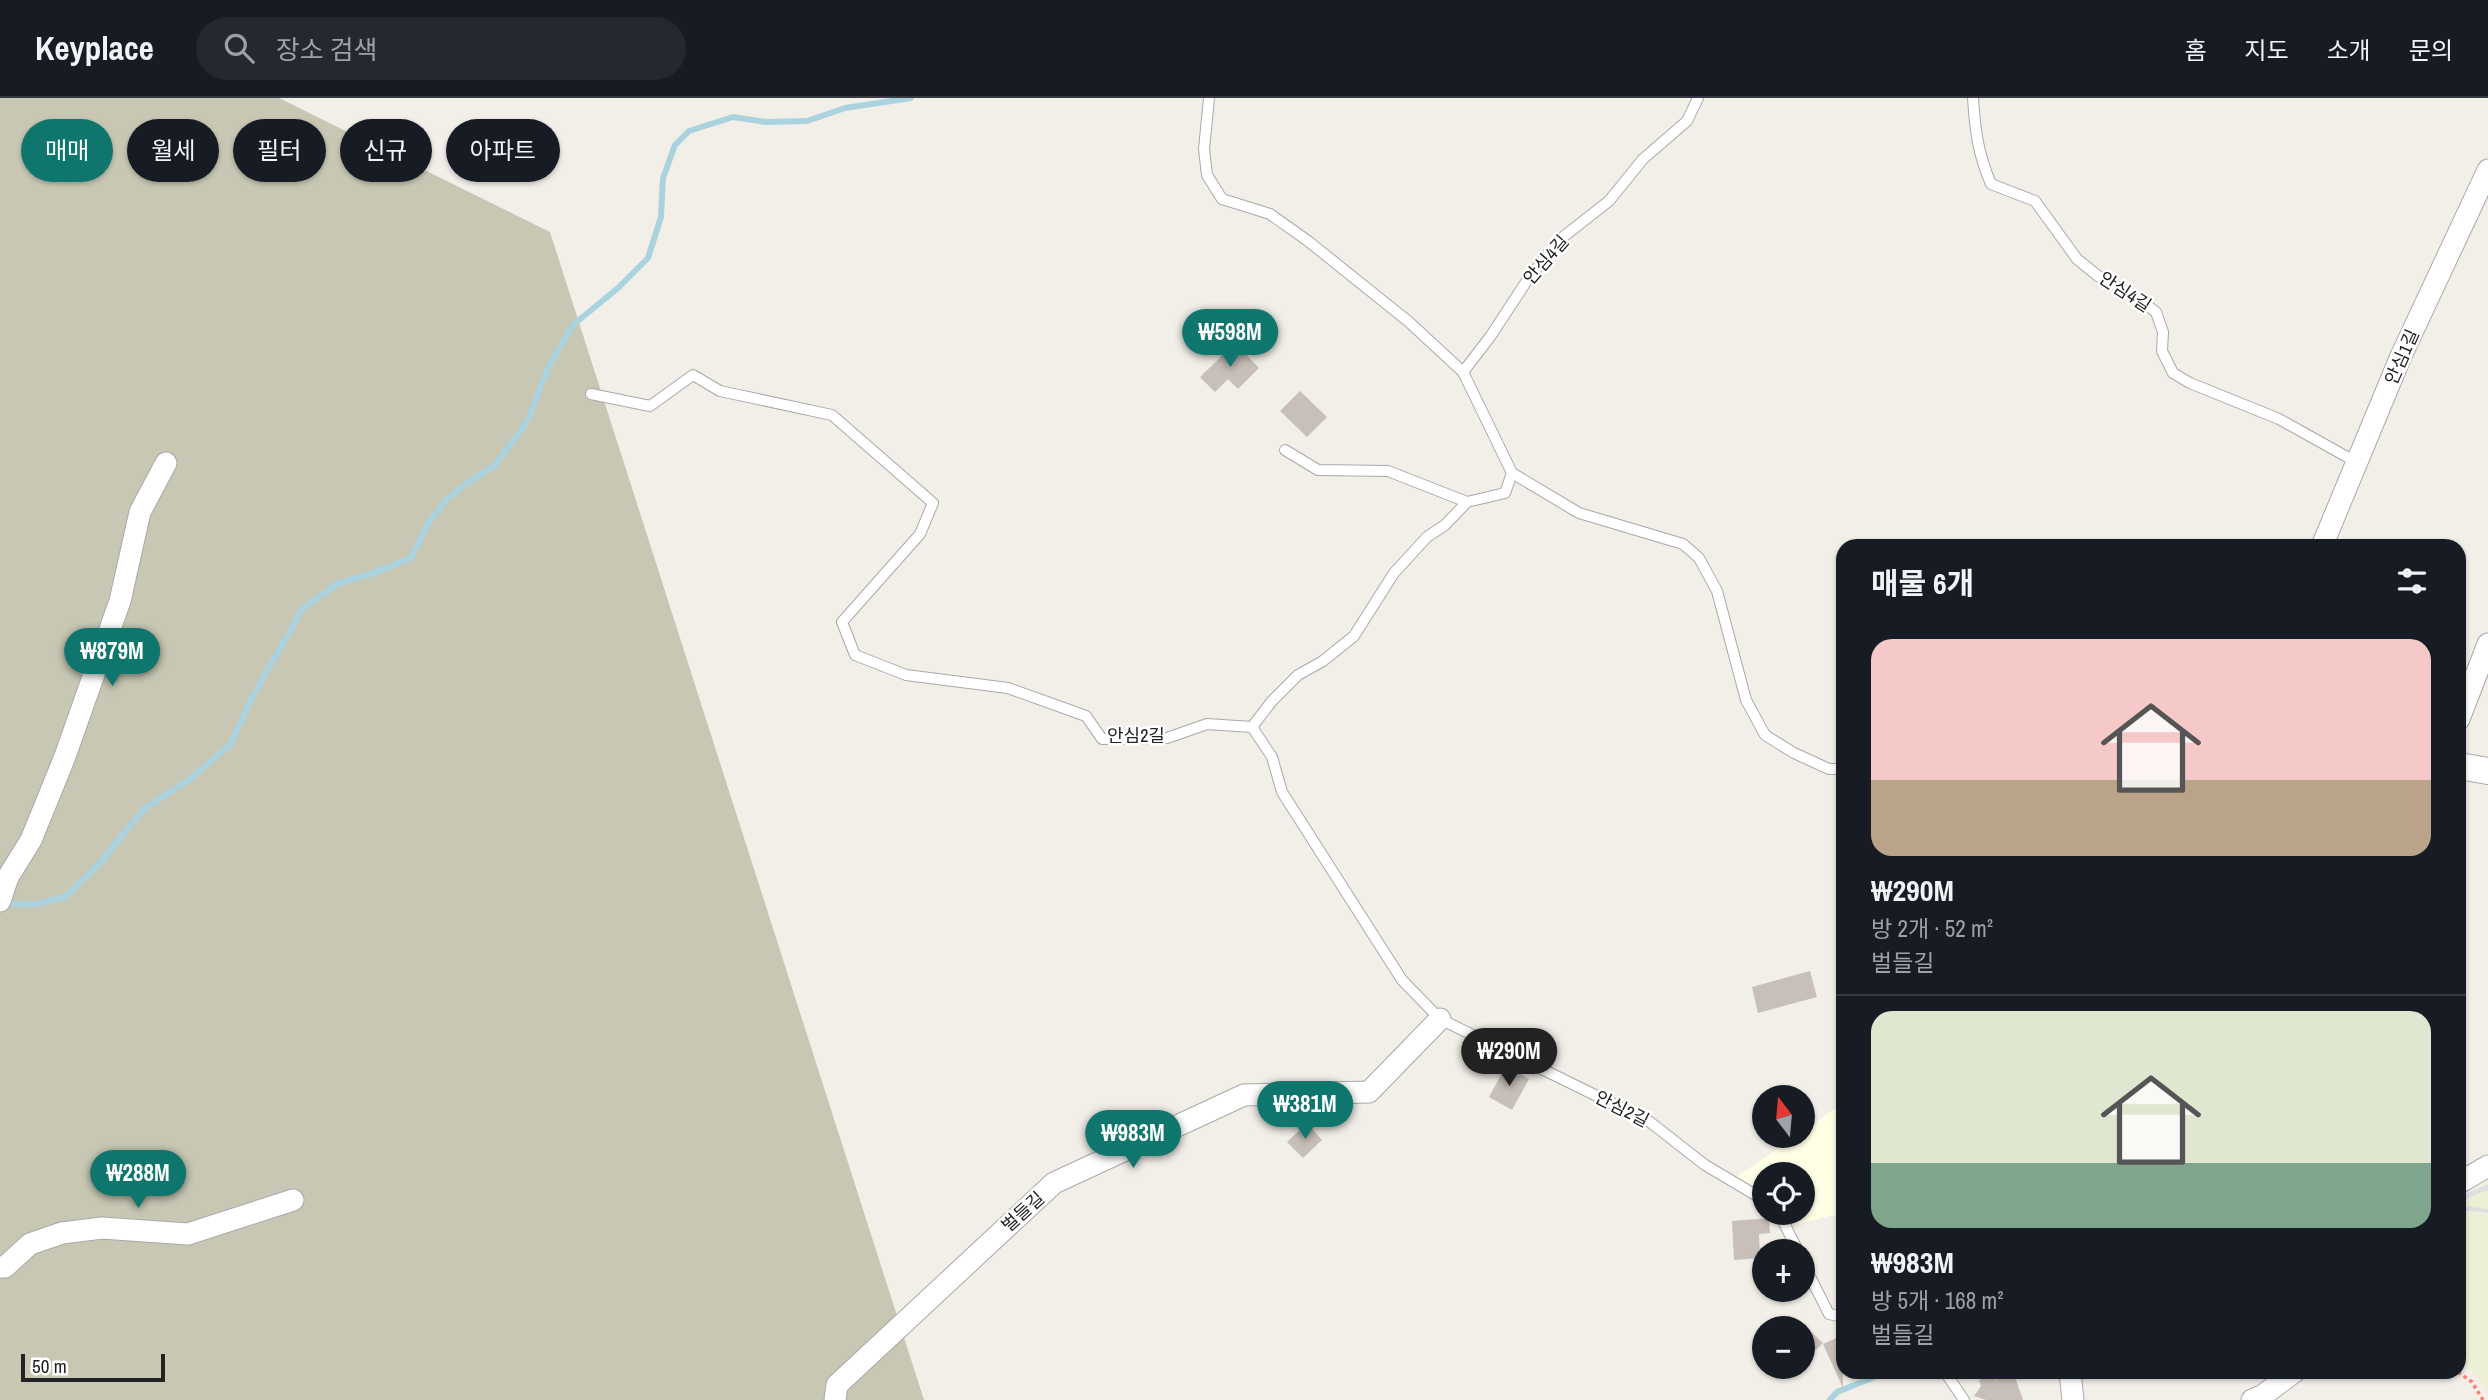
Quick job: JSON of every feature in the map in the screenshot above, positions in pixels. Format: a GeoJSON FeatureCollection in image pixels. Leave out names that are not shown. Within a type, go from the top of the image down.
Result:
{"type":"FeatureCollection","features":[{"type":"Feature","properties":{"kind":"street","name":"안심1길"},"geometry":{"type":"LineString","coordinates":[[2325,539],[2401,356],[2488,170]]}},
{"type":"Feature","properties":{"kind":"street"},"geometry":{"type":"LineString","coordinates":[[2,895],[8,877],[31,840],[64,759],[120,601],[140,512],[166,463]]}},
{"type":"Feature","properties":{"kind":"street"},"geometry":{"type":"LineString","coordinates":[[2466,701],[2488,644]]}},
{"type":"Feature","properties":{"kind":"street"},"geometry":{"type":"LineString","coordinates":[[2466,767],[2488,771]]}},
{"type":"Feature","properties":{"kind":"street","name":"벌들길"},"geometry":{"type":"LineString","coordinates":[[835,1400],[837,1385],[1054,1183],[1244,1095],[1369,1092],[1440,1020]]}},
{"type":"Feature","properties":{"kind":"street"},"geometry":{"type":"LineString","coordinates":[[2466,1179],[2488,1166]]}},
{"type":"Feature","properties":{"kind":"street"},"geometry":{"type":"LineString","coordinates":[[0,1267],[5,1267],[30,1244],[62,1233],[102,1228],[188,1234],[293,1200]]}},
{"type":"Feature","properties":{"kind":"street"},"geometry":{"type":"LineString","coordinates":[[2071,1379],[2073,1400]]}},
{"type":"Feature","properties":{"kind":"street"},"geometry":{"type":"LineString","coordinates":[[2252,1400],[2285,1379]]}},
{"type":"Feature","properties":{"kind":"lane"},"geometry":{"type":"LineString","coordinates":[[1209,98],[1203,149],[1207,175],[1222,199],[1270,214],[1308,240],[1409,322],[1463,372],[1512,473],[1579,513],[1683,544],[1699,558],[1717,591],[1746,700],[1765,736],[1794,753],[1829,769],[1836,769]]}},
{"type":"Feature","properties":{"kind":"lane","name":"안심4길"},"geometry":{"type":"LineString","coordinates":[[1463,372],[1490,337],[1525,282],[1558,241],[1609,201],[1643,159],[1686,121],[1698,98]]}},
{"type":"Feature","properties":{"kind":"lane","name":"안심4길"},"geometry":{"type":"LineString","coordinates":[[1973,98],[1974,128],[1980,158],[1991,184],[2035,201],[2077,258],[2098,276],[2136,297],[2156,312],[2164,332],[2162,351],[2173,373],[2190,383],[2279,419],[2357,463]]}},
{"type":"Feature","properties":{"kind":"lane","name":"안심2길"},"geometry":{"type":"LineString","coordinates":[[591,394],[650,407],[693,375],[720,391],[832,415],[933,503],[920,534],[842,622],[855,654],[906,675],[1008,688],[1086,716],[1102,739],[1167,738],[1207,724],[1252,727],[1272,757],[1282,792],[1402,980],[1440,1020],[1650,1122],[1705,1165],[1752,1193]]}},
{"type":"Feature","properties":{"kind":"lane"},"geometry":{"type":"LineString","coordinates":[[1285,450],[1318,470],[1388,471],[1467,502]]}},
{"type":"Feature","properties":{"kind":"lane"},"geometry":{"type":"LineString","coordinates":[[1252,727],[1298,674],[1323,661],[1354,636],[1394,573],[1427,537],[1445,525],[1467,502],[1505,493],[1512,473]]}},
{"type":"Feature","properties":{"kind":"lane"},"geometry":{"type":"LineString","coordinates":[[1815,1287],[1829,1314],[1836,1316]]}},
{"type":"Feature","properties":{"kind":"lane"},"geometry":{"type":"LineString","coordinates":[[1950,1379],[1964,1400]]}},
{"type":"Feature","properties":{"kind":"path"},"geometry":{"type":"LineString","coordinates":[[2466,1378],[2472,1382],[2483,1400]]}},
{"type":"Feature","properties":{"kind":"shaded area"},"geometry":{"type":"Polygon","coordinates":[[[0,98],[279,98],[321,119],[233,119],[233,182],[326,182],[326,121],[340,128],[340,182],[432,182],[432,174],[550,232],[924,1400],[0,1400],[0,98]]]}},
{"type":"Feature","properties":{"kind":"shaded area"},"geometry":{"type":"Polygon","coordinates":[[[1836,1108],[1836,1217],[1833,1215],[1815,1220],[1815,1162],[1758,1162],[1779,1148],[1815,1148],[1815,1123],[1836,1108]]]}},
{"type":"Feature","properties":{"kind":"shaded area"},"geometry":{"type":"Polygon","coordinates":[[[1752,1166],[1752,1186],[1735,1178],[1752,1166]]]}},
{"type":"Feature","properties":{"kind":"shaded area"},"geometry":{"type":"Polygon","coordinates":[[[2488,1184],[2488,1213],[2466,1212],[2466,1194],[2488,1184]]]}},
{"type":"Feature","properties":{"kind":"shaded area"},"geometry":{"type":"Polygon","coordinates":[[[2488,1190],[2488,1209],[2466,1207],[2466,1199],[2488,1190]]]}},
{"type":"Feature","properties":{"kind":"shaded area"},"geometry":{"type":"Polygon","coordinates":[[[2466,1213],[2488,1215],[2488,1390],[2466,1363],[2466,1213]]]}},
{"type":"Feature","properties":{"kind":"building"},"geometry":{"type":"Polygon","coordinates":[[[1235,343],[1259,368],[1238,389],[1228,379],[1215,392],[1200,377],[1235,343]]]}},
{"type":"Feature","properties":{"kind":"building"},"geometry":{"type":"Polygon","coordinates":[[[1300,391],[1327,417],[1307,437],[1280,411],[1300,391]]]}},
{"type":"Feature","properties":{"kind":"building"},"geometry":{"type":"Polygon","coordinates":[[[1810,971],[1817,997],[1758,1013],[1752,987],[1810,971]]]}},
{"type":"Feature","properties":{"kind":"building"},"geometry":{"type":"Polygon","coordinates":[[[1506,1066],[1529,1079],[1512,1110],[1489,1097],[1506,1066]]]}},
{"type":"Feature","properties":{"kind":"building"},"geometry":{"type":"Polygon","coordinates":[[[1307,1123],[1322,1140],[1303,1158],[1287,1142],[1307,1123]]]}},
{"type":"Feature","properties":{"kind":"building"},"geometry":{"type":"Polygon","coordinates":[[[1752,1219],[1752,1225],[1769,1225],[1770,1233],[1759,1234],[1759,1239],[1752,1239],[1752,1259],[1734,1260],[1732,1221],[1752,1219]]]}},
{"type":"Feature","properties":{"kind":"building"},"geometry":{"type":"Polygon","coordinates":[[[1815,1335],[1823,1343],[1815,1351],[1815,1335]]]}},
{"type":"Feature","properties":{"kind":"building"},"geometry":{"type":"Polygon","coordinates":[[[1836,1338],[1836,1373],[1823,1344],[1836,1338]]]}},
{"type":"Feature","properties":{"kind":"building"},"geometry":{"type":"Polygon","coordinates":[[[2016,1379],[2023,1400],[1986,1400],[1974,1396],[1981,1386],[1979,1380],[2016,1379]]]}},
{"type":"Feature","properties":{"kind":"waterway"},"geometry":{"type":"LineString","coordinates":[[2,903],[33,905],[65,897],[101,862],[144,809],[189,780],[231,744],[250,701],[303,608],[339,583],[411,558],[427,525],[446,500],[495,465],[527,422],[549,366],[573,325],[618,288],[648,258],[661,217],[663,178],[675,145],[689,131],[733,117],[766,122],[807,121],[845,108],[911,98]]}},
{"type":"Feature","properties":{"kind":"waterway"},"geometry":{"type":"LineString","coordinates":[[1830,1400],[1837,1392],[1870,1379]]}}]}
